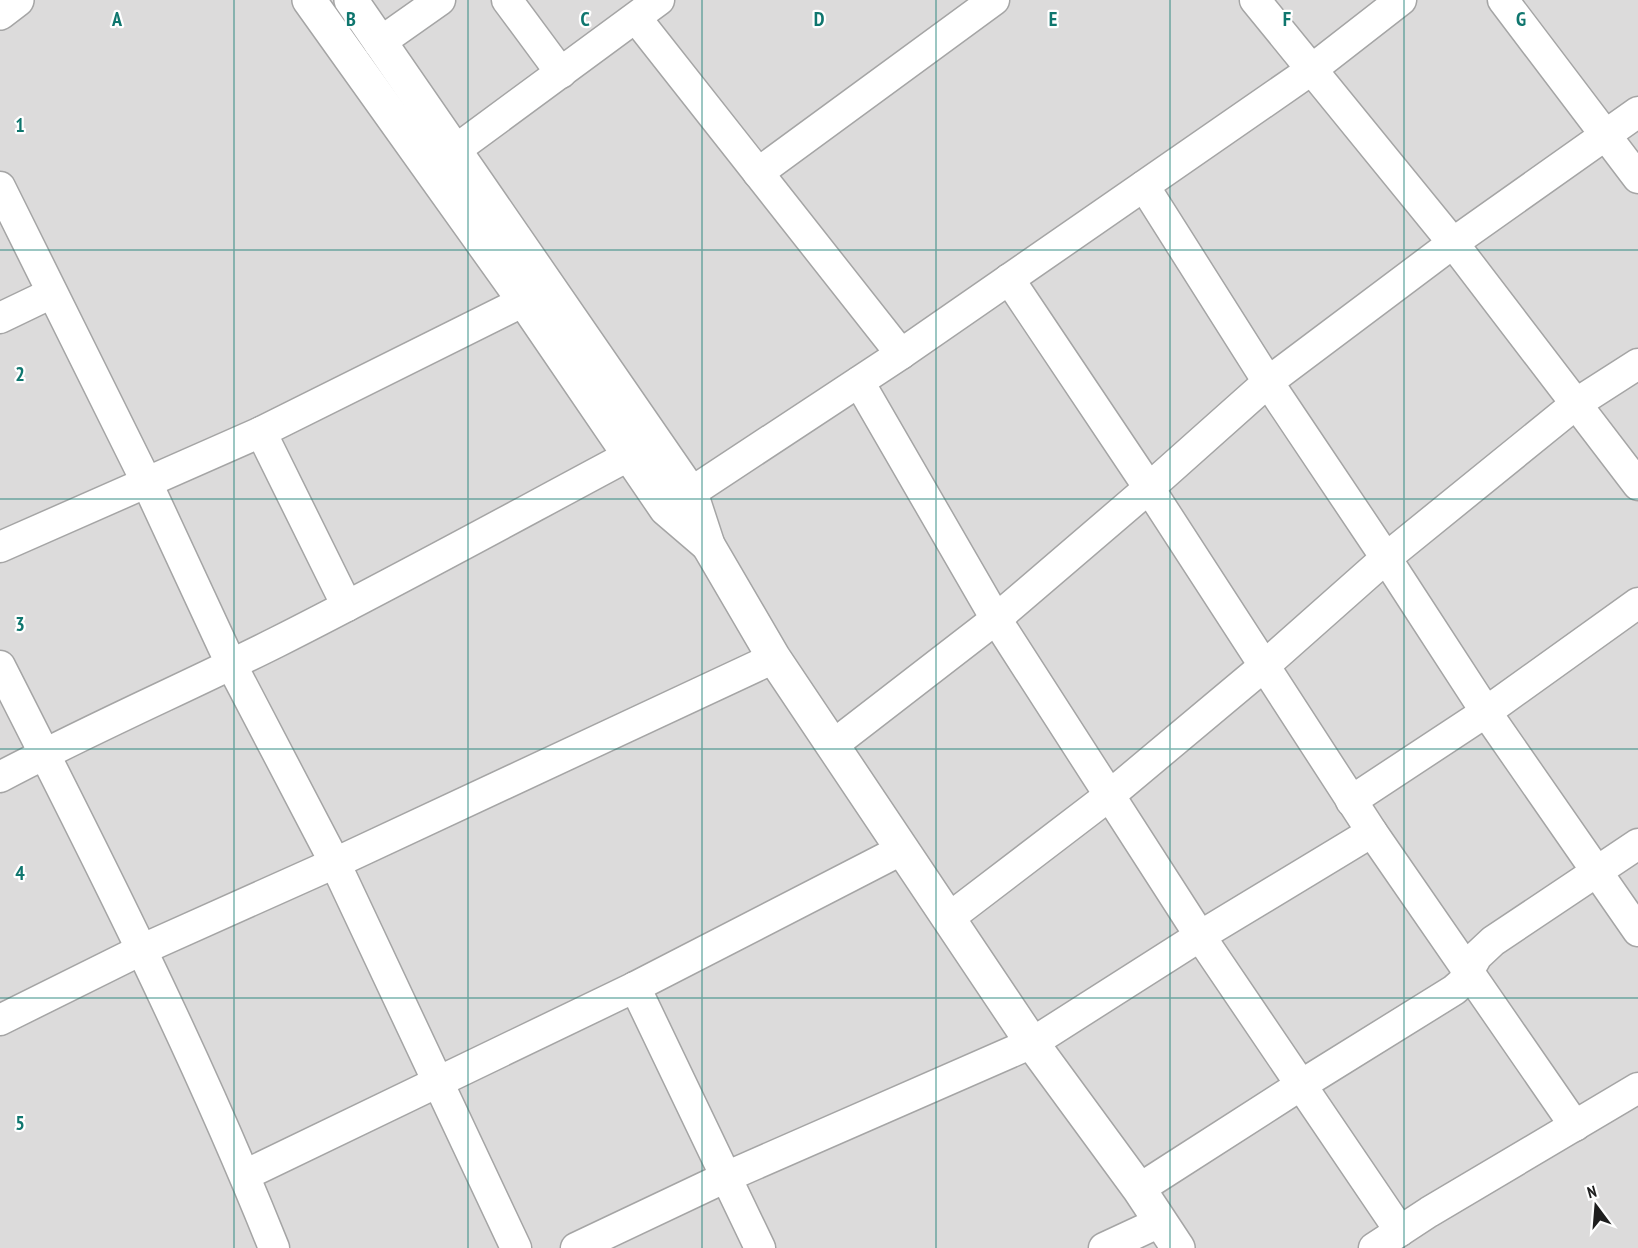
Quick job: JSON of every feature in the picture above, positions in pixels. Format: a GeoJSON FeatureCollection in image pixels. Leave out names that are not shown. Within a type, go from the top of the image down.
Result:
{"type":"FeatureCollection","features":[{"type":"Feature","properties":{"kind":"street"},"geometry":{"type":"LineString","coordinates":[[0,13],[17,0]]}},
{"type":"Feature","properties":{"kind":"street"},"geometry":{"type":"LineString","coordinates":[[309,0],[524,301],[630,455],[679,501]]}},
{"type":"Feature","properties":{"kind":"street"},"geometry":{"type":"LineString","coordinates":[[351,0],[454,151],[708,545],[774,658],[1032,1043],[1139,1189],[1169,1235],[1104,1248]]}},
{"type":"Feature","properties":{"kind":"street"},"geometry":{"type":"LineString","coordinates":[[379,43],[440,0]]}},
{"type":"Feature","properties":{"kind":"street"},"geometry":{"type":"LineString","coordinates":[[507,0],[561,73]]}},
{"type":"Feature","properties":{"kind":"street"},"geometry":{"type":"LineString","coordinates":[[454,151],[659,0]]}},
{"type":"Feature","properties":{"kind":"street"},"geometry":{"type":"LineString","coordinates":[[758,173],[994,0]]}},
{"type":"Feature","properties":{"kind":"street"},"geometry":{"type":"LineString","coordinates":[[1255,0],[1454,243],[1638,485]]}},
{"type":"Feature","properties":{"kind":"street"},"geometry":{"type":"LineString","coordinates":[[679,501],[901,354],[1144,186],[1311,70],[1401,0]]}},
{"type":"Feature","properties":{"kind":"street"},"geometry":{"type":"LineString","coordinates":[[1503,0],[1638,178]]}},
{"type":"Feature","properties":{"kind":"street"},"geometry":{"type":"LineString","coordinates":[[636,18],[901,354]]}},
{"type":"Feature","properties":{"kind":"street"},"geometry":{"type":"LineString","coordinates":[[833,745],[996,619],[1268,382],[1454,243],[1638,112]]}},
{"type":"Feature","properties":{"kind":"street"},"geometry":{"type":"LineString","coordinates":[[1144,186],[1268,382],[1486,712],[1638,931]]}},
{"type":"Feature","properties":{"kind":"street"},"geometry":{"type":"LineString","coordinates":[[0,187],[147,483],[231,664],[335,863],[516,1248]]}},
{"type":"Feature","properties":{"kind":"street"},"geometry":{"type":"LineString","coordinates":[[1009,279],[1149,488],[1351,801],[1575,1126]]}},
{"type":"Feature","properties":{"kind":"street"},"geometry":{"type":"LineString","coordinates":[[0,318],[52,293]]}},
{"type":"Feature","properties":{"kind":"street"},"geometry":{"type":"LineString","coordinates":[[0,547],[261,432],[524,301]]}},
{"type":"Feature","properties":{"kind":"street"},"geometry":{"type":"LineString","coordinates":[[949,918],[1110,795],[1263,667],[1386,558],[1576,403],[1638,364]]}},
{"type":"Feature","properties":{"kind":"street"},"geometry":{"type":"LineString","coordinates":[[859,382],[996,619],[1200,936],[1400,1231]]}},
{"type":"Feature","properties":{"kind":"street"},"geometry":{"type":"LineString","coordinates":[[261,432],[347,606]]}},
{"type":"Feature","properties":{"kind":"street"},"geometry":{"type":"LineString","coordinates":[[0,777],[44,753],[347,606],[630,455]]}},
{"type":"Feature","properties":{"kind":"street"},"geometry":{"type":"LineString","coordinates":[[1351,801],[1486,712],[1638,603]]}},
{"type":"Feature","properties":{"kind":"street"},"geometry":{"type":"LineString","coordinates":[[0,1020],[143,950],[774,658]]}},
{"type":"Feature","properties":{"kind":"street"},"geometry":{"type":"LineString","coordinates":[[0,666],[143,950],[244,1175],[274,1248]]}},
{"type":"Feature","properties":{"kind":"street"},"geometry":{"type":"LineString","coordinates":[[576,1248],[726,1177],[1032,1043],[1200,936],[1372,832]]}},
{"type":"Feature","properties":{"kind":"street"},"geometry":{"type":"LineString","coordinates":[[1139,1189],[1454,990],[1462,983],[1477,956],[1493,941],[1638,844]]}},
{"type":"Feature","properties":{"kind":"street"},"geometry":{"type":"LineString","coordinates":[[244,1175],[634,987],[903,849]]}},
{"type":"Feature","properties":{"kind":"street"},"geometry":{"type":"LineString","coordinates":[[634,987],[760,1248]]}},
{"type":"Feature","properties":{"kind":"street"},"geometry":{"type":"LineString","coordinates":[[1374,1248],[1638,1088]]}},
{"type":"Feature","properties":{"kind":"shaded area"},"geometry":{"type":"Polygon","coordinates":[[[0,0],[1638,0],[1638,1248],[0,1248],[0,0]]]}}]}
